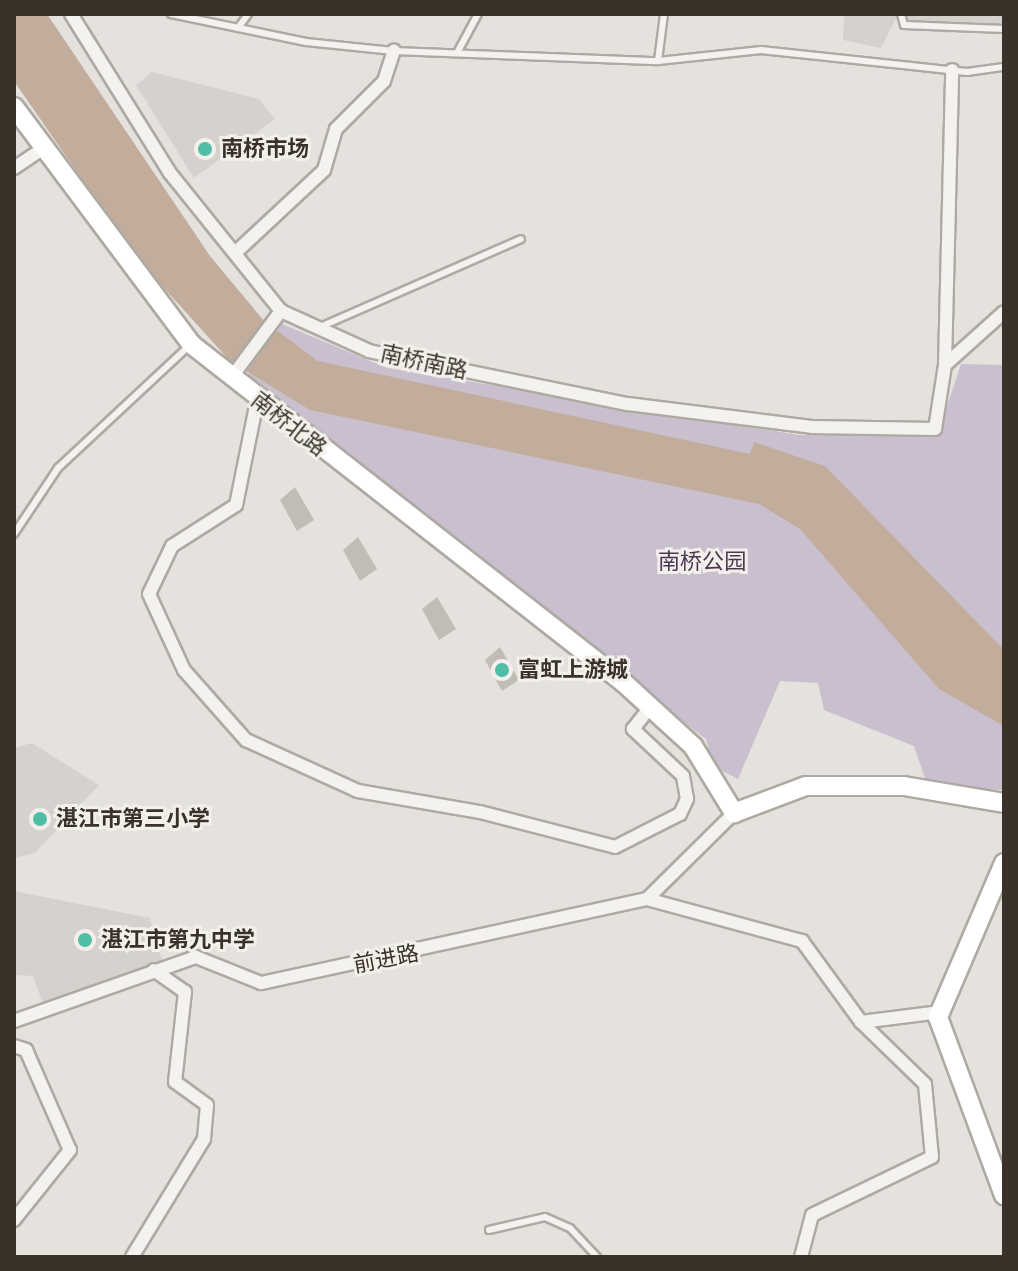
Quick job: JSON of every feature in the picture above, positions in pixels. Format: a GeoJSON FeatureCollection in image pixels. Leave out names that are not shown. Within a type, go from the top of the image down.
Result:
{"type":"FeatureCollection","features":[{"type":"Feature","properties":{"kind":"street","name":"南桥南路"},"geometry":{"type":"LineString","coordinates":[[71,14],[170,173],[281,311],[369,351],[628,404],[812,427],[935,429],[945,365]]}},
{"type":"Feature","properties":{"kind":"street"},"geometry":{"type":"LineString","coordinates":[[235,253],[324,170],[336,129],[384,81],[394,51]]}},
{"type":"Feature","properties":{"kind":"street"},"geometry":{"type":"LineString","coordinates":[[945,365],[952,70]]}},
{"type":"Feature","properties":{"kind":"street","name":"南桥北路"},"geometry":{"type":"LineString","coordinates":[[14,107],[41,150],[191,344],[251,398],[623,682],[693,746],[734,813]]}},
{"type":"Feature","properties":{"kind":"street"},"geometry":{"type":"LineString","coordinates":[[14,168],[41,150]]}},
{"type":"Feature","properties":{"kind":"street"},"geometry":{"type":"LineString","coordinates":[[231,378],[281,311]]}},
{"type":"Feature","properties":{"kind":"street"},"geometry":{"type":"LineString","coordinates":[[945,365],[1004,312]]}},
{"type":"Feature","properties":{"kind":"street"},"geometry":{"type":"LineString","coordinates":[[251,398],[236,505],[172,546],[149,594],[184,670],[246,740],[358,791],[480,812],[615,847],[680,814],[687,799],[683,776],[633,729],[650,707]]}},
{"type":"Feature","properties":{"kind":"street"},"geometry":{"type":"LineString","coordinates":[[647,899],[734,813],[806,786],[904,786],[1004,803]]}},
{"type":"Feature","properties":{"kind":"street"},"geometry":{"type":"LineString","coordinates":[[1004,863],[940,1012],[949,1062],[1004,1195]]}},
{"type":"Feature","properties":{"kind":"street"},"geometry":{"type":"LineString","coordinates":[[647,899],[802,941],[861,1022],[925,1084],[932,1157],[812,1215],[801,1257]]}},
{"type":"Feature","properties":{"kind":"street","name":"前进路"},"geometry":{"type":"LineString","coordinates":[[14,1021],[196,957],[261,983],[647,899]]}},
{"type":"Feature","properties":{"kind":"street"},"geometry":{"type":"LineString","coordinates":[[132,1257],[204,1139],[207,1105],[175,1082],[185,992],[154,970]]}},
{"type":"Feature","properties":{"kind":"street"},"geometry":{"type":"LineString","coordinates":[[861,1022],[940,1012]]}},
{"type":"Feature","properties":{"kind":"street"},"geometry":{"type":"LineString","coordinates":[[14,1046],[26,1050],[70,1150],[14,1220]]}},
{"type":"Feature","properties":{"kind":"lane"},"geometry":{"type":"LineString","coordinates":[[171,14],[238,28],[394,51],[658,61],[761,50],[952,70],[1004,67]]}},
{"type":"Feature","properties":{"kind":"lane"},"geometry":{"type":"LineString","coordinates":[[238,28],[248,14]]}},
{"type":"Feature","properties":{"kind":"lane"},"geometry":{"type":"LineString","coordinates":[[457,53],[478,14]]}},
{"type":"Feature","properties":{"kind":"lane"},"geometry":{"type":"LineString","coordinates":[[658,61],[664,14]]}},
{"type":"Feature","properties":{"kind":"lane"},"geometry":{"type":"LineString","coordinates":[[901,14],[904,25],[1004,29]]}},
{"type":"Feature","properties":{"kind":"lane"},"geometry":{"type":"LineString","coordinates":[[317,329],[521,239]]}},
{"type":"Feature","properties":{"kind":"lane"},"geometry":{"type":"LineString","coordinates":[[14,534],[58,468],[191,344]]}},
{"type":"Feature","properties":{"kind":"lane"},"geometry":{"type":"LineString","coordinates":[[489,1230],[545,1217],[570,1228],[597,1257]]}},
{"type":"Feature","properties":{"kind":"shaded area"},"geometry":{"type":"Polygon","coordinates":[[[14,14],[47,14],[210,256],[264,321],[318,361],[750,454],[754,442],[825,466],[1004,650],[1004,726],[939,689],[800,529],[759,504],[310,410],[230,361],[135,256],[14,81],[14,14]]]}},
{"type":"Feature","properties":{"kind":"shaded area"},"geometry":{"type":"Polygon","coordinates":[[[844,14],[1004,14],[1004,27],[945,33],[896,18],[881,48],[843,40],[844,14]]]}},
{"type":"Feature","properties":{"kind":"shaded area","name":"南桥市场"},"geometry":{"type":"Polygon","coordinates":[[[152,72],[259,99],[275,119],[194,178],[136,85],[152,72]]]}},
{"type":"Feature","properties":{"kind":"shaded area","name":"湛江市第三小学"},"geometry":{"type":"Polygon","coordinates":[[[32,743],[99,785],[35,853],[14,858],[14,748],[32,743]]]}},
{"type":"Feature","properties":{"kind":"shaded area","name":"湛江市第九中学"},"geometry":{"type":"Polygon","coordinates":[[[14,891],[150,918],[162,961],[43,1004],[33,976],[14,975],[14,891]]]}},
{"type":"Feature","properties":{"kind":"green space","name":"南桥公园"},"geometry":{"type":"Polygon","coordinates":[[[282,324],[387,368],[799,435],[937,436],[961,364],[1004,365],[1004,790],[928,787],[914,746],[824,710],[818,683],[780,681],[738,779],[714,767],[706,739],[241,385],[282,324]]]}},
{"type":"Feature","properties":{"kind":"building"},"geometry":{"type":"Polygon","coordinates":[[[295,487],[314,520],[297,531],[280,500],[295,487]]]}},
{"type":"Feature","properties":{"kind":"building"},"geometry":{"type":"Polygon","coordinates":[[[358,537],[377,569],[360,581],[343,550],[358,537]]]}},
{"type":"Feature","properties":{"kind":"building"},"geometry":{"type":"Polygon","coordinates":[[[437,597],[456,629],[439,640],[422,609],[437,597]]]}},
{"type":"Feature","properties":{"kind":"building","name":"富虹上游城"},"geometry":{"type":"Polygon","coordinates":[[[500,647],[519,680],[502,691],[485,660],[500,647]]]}},
{"type":"Feature","properties":{"kind":"place","name":"南桥市场"},"geometry":{"type":"Point","coordinates":[205,149]}},
{"type":"Feature","properties":{"kind":"place","name":"富虹上游城"},"geometry":{"type":"Point","coordinates":[502,670]}},
{"type":"Feature","properties":{"kind":"place","name":"湛江市第三小学"},"geometry":{"type":"Point","coordinates":[40,819]}},
{"type":"Feature","properties":{"kind":"place","name":"湛江市第九中学"},"geometry":{"type":"Point","coordinates":[85,940]}}]}
